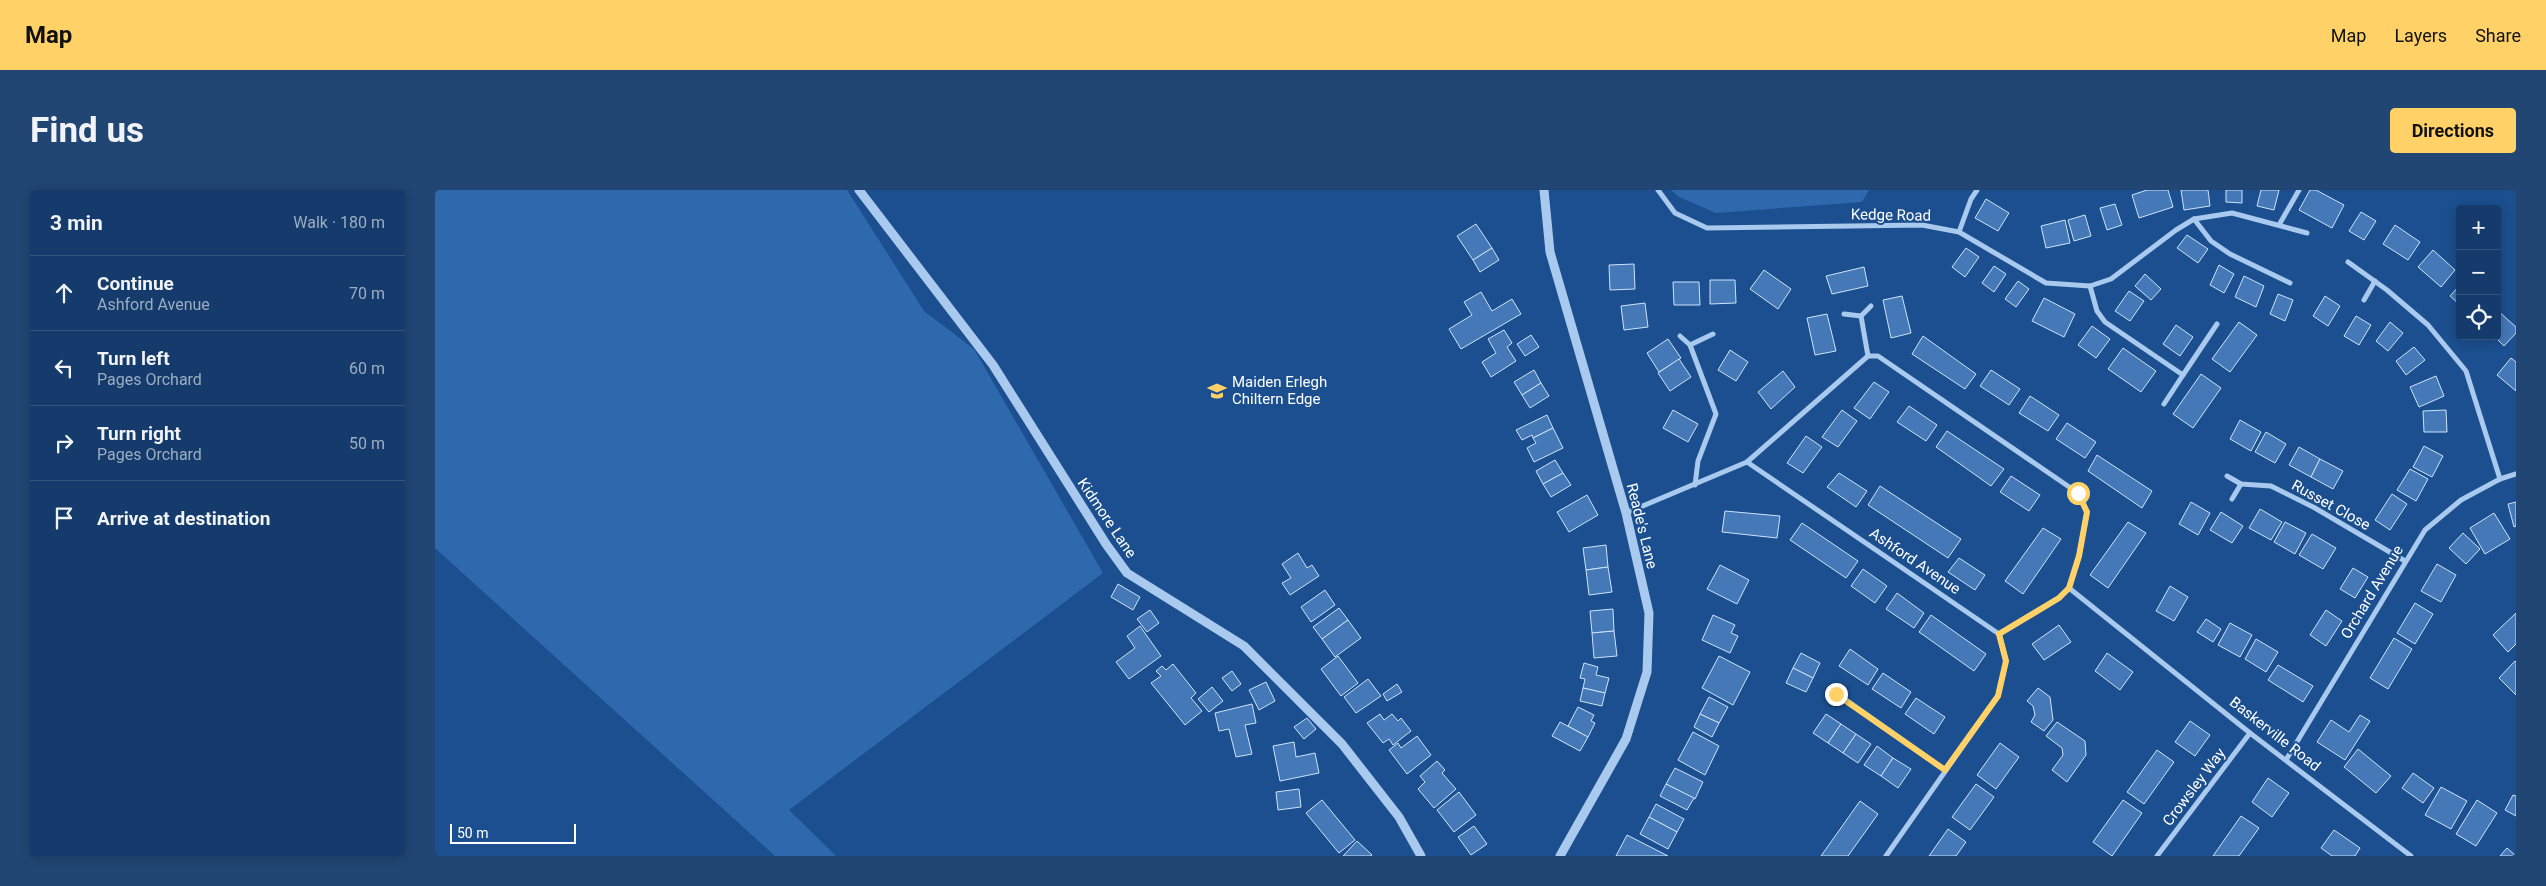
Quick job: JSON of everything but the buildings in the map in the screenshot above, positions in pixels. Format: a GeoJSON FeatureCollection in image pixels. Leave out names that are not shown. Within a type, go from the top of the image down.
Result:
{"type":"FeatureCollection","features":[{"type":"Feature","properties":{"kind":"street","name":"Kidmore Lane"},"geometry":{"type":"LineString","coordinates":[[859,190],[993,365],[1105,544],[1127,573],[1244,646],[1342,744],[1399,817],[1421,856]]}},
{"type":"Feature","properties":{"kind":"street","name":"Reade's Lane"},"geometry":{"type":"LineString","coordinates":[[1544,190],[1550,252],[1626,514],[1649,613],[1647,672],[1626,739],[1560,856]]}},
{"type":"Feature","properties":{"kind":"street","name":"Kedge Road"},"geometry":{"type":"LineString","coordinates":[[1658,190],[1675,213],[1707,228],[1922,225],[1959,232],[2046,283],[2090,286],[2111,279],[2176,230],[2194,219],[2232,214],[2307,233]]}},
{"type":"Feature","properties":{"kind":"street"},"geometry":{"type":"LineString","coordinates":[[1959,232],[1971,199],[1977,190]]}},
{"type":"Feature","properties":{"kind":"street"},"geometry":{"type":"LineString","coordinates":[[2279,225],[2299,190]]}},
{"type":"Feature","properties":{"kind":"street"},"geometry":{"type":"LineString","coordinates":[[2194,219],[2211,241],[2231,254],[2290,283]]}},
{"type":"Feature","properties":{"kind":"street"},"geometry":{"type":"LineString","coordinates":[[2348,262],[2375,281],[2428,324],[2466,371],[2500,479]]}},
{"type":"Feature","properties":{"kind":"street"},"geometry":{"type":"LineString","coordinates":[[2364,300],[2375,281]]}},
{"type":"Feature","properties":{"kind":"street"},"geometry":{"type":"LineString","coordinates":[[2090,286],[2097,311],[2105,322],[2183,375]]}},
{"type":"Feature","properties":{"kind":"street"},"geometry":{"type":"LineString","coordinates":[[1861,316],[1871,306]]}},
{"type":"Feature","properties":{"kind":"street"},"geometry":{"type":"LineString","coordinates":[[1844,314],[1861,316]]}},
{"type":"Feature","properties":{"kind":"street"},"geometry":{"type":"LineString","coordinates":[[1861,316],[1868,356]]}},
{"type":"Feature","properties":{"kind":"street"},"geometry":{"type":"LineString","coordinates":[[2164,404],[2217,324]]}},
{"type":"Feature","properties":{"kind":"street"},"geometry":{"type":"LineString","coordinates":[[1690,344],[1713,334]]}},
{"type":"Feature","properties":{"kind":"street"},"geometry":{"type":"LineString","coordinates":[[1680,336],[1690,344],[1716,414],[1698,461],[1695,485]]}},
{"type":"Feature","properties":{"kind":"street"},"geometry":{"type":"LineString","coordinates":[[1626,514],[1747,462],[1868,356],[1878,356],[2078,493],[2087,512],[2079,556],[2069,588],[2059,598],[1999,634],[2006,661],[1998,696],[1886,856]]}},
{"type":"Feature","properties":{"kind":"street","name":"Ashford Avenue"},"geometry":{"type":"LineString","coordinates":[[1747,462],[1999,634]]}},
{"type":"Feature","properties":{"kind":"street","name":"Orchard Avenue"},"geometry":{"type":"LineString","coordinates":[[2285,760],[2425,530],[2461,500],[2500,479],[2516,474]]}},
{"type":"Feature","properties":{"kind":"street","name":"Russet Close"},"geometry":{"type":"LineString","coordinates":[[2227,476],[2241,484],[2271,486],[2315,508],[2405,560]]}},
{"type":"Feature","properties":{"kind":"street"},"geometry":{"type":"LineString","coordinates":[[2232,499],[2241,484]]}},
{"type":"Feature","properties":{"kind":"street","name":"Baskerville Road"},"geometry":{"type":"LineString","coordinates":[[2069,588],[2125,630],[2250,733],[2411,856]]}},
{"type":"Feature","properties":{"kind":"street"},"geometry":{"type":"LineString","coordinates":[[1836,694],[1945,770]]}},
{"type":"Feature","properties":{"kind":"street","name":"Crowsley Way"},"geometry":{"type":"LineString","coordinates":[[2157,856],[2250,733]]}},
{"type":"Feature","properties":{"kind":"shaded area"},"geometry":{"type":"Polygon","coordinates":[[[435,190],[847,190],[924,311],[974,349],[1103,573],[789,810],[836,856],[775,856],[435,548],[435,190]]]}},
{"type":"Feature","properties":{"kind":"shaded area"},"geometry":{"type":"Polygon","coordinates":[[[1671,190],[1869,190],[1862,202],[1716,213],[1679,197],[1671,190]]]}},
{"type":"Feature","properties":{"kind":"place","name":"Maiden Erlegh Chiltern Edge"},"geometry":{"type":"Point","coordinates":[1217,391]}},
{"type":"Feature","properties":{"kind":"route"},"geometry":{"type":"LineString","coordinates":[[1836,694],[1945,770],[1998,696],[2006,661],[1999,634],[2059,598],[2069,588],[2079,556],[2087,512],[2078,493]]}}]}
